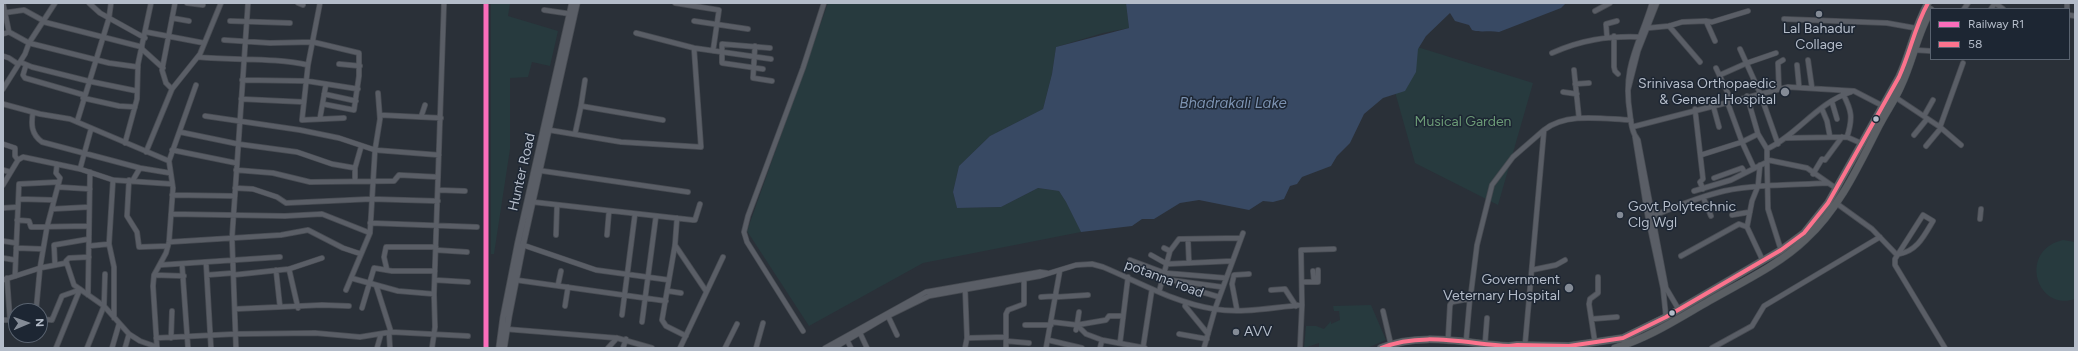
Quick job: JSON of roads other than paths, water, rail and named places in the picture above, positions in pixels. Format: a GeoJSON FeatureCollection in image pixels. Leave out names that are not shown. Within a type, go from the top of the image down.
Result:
{"type":"FeatureCollection","features":[{"type":"Feature","properties":{"kind":"highway"},"geometry":{"type":"LineString","coordinates":[[1615,348],[1636,341],[1662,328],[1751,272],[1804,233],[1828,203],[1863,144],[1904,67],[1915,28],[1928,3]]}},
{"type":"Feature","properties":{"kind":"highway"},"geometry":{"type":"LineString","coordinates":[[1381,348],[1417,340],[1448,340],[1510,347],[1525,345],[1552,347],[1595,343],[1623,338],[1751,272],[1777,261],[1805,240],[1816,229],[1836,203],[1907,75],[1921,29],[1930,12]]}},
{"type":"Feature","properties":{"kind":"street"},"geometry":{"type":"LineString","coordinates":[[3,3],[9,32],[29,43],[113,64],[138,67]]}},
{"type":"Feature","properties":{"kind":"street"},"geometry":{"type":"LineString","coordinates":[[4,87],[29,43],[55,3]]}},
{"type":"Feature","properties":{"kind":"street"},"geometry":{"type":"LineString","coordinates":[[89,3],[109,18],[145,38]]}},
{"type":"Feature","properties":{"kind":"street"},"geometry":{"type":"LineString","coordinates":[[76,122],[109,18],[111,3]]}},
{"type":"Feature","properties":{"kind":"street"},"geometry":{"type":"LineString","coordinates":[[125,143],[138,91],[138,67],[151,3]]}},
{"type":"Feature","properties":{"kind":"street"},"geometry":{"type":"LineString","coordinates":[[172,89],[163,76],[163,68],[175,3]]}},
{"type":"Feature","properties":{"kind":"street"},"geometry":{"type":"LineString","coordinates":[[187,3],[203,5]]}},
{"type":"Feature","properties":{"kind":"street"},"geometry":{"type":"LineString","coordinates":[[146,152],[172,89],[198,57],[221,3]]}},
{"type":"Feature","properties":{"kind":"street"},"geometry":{"type":"LineString","coordinates":[[236,348],[232,238],[245,22],[248,3]]}},
{"type":"Feature","properties":{"kind":"street"},"geometry":{"type":"LineString","coordinates":[[298,3],[303,5]]}},
{"type":"Feature","properties":{"kind":"street"},"geometry":{"type":"LineString","coordinates":[[300,130],[308,65],[320,3]]}},
{"type":"Feature","properties":{"kind":"street"},"geometry":{"type":"LineString","coordinates":[[432,348],[435,335],[434,280],[444,3]]}},
{"type":"Feature","properties":{"kind":"street","name":"Hunter Road"},"geometry":{"type":"LineString","coordinates":[[499,348],[516,280],[537,170],[549,130],[572,15],[572,3]]}},
{"type":"Feature","properties":{"kind":"street","name":"Hunter Road"},"geometry":{"type":"LineString","coordinates":[[504,348],[504,329],[537,170],[572,15],[577,3]]}},
{"type":"Feature","properties":{"kind":"street"},"geometry":{"type":"LineString","coordinates":[[676,3],[717,8],[719,12],[713,52]]}},
{"type":"Feature","properties":{"kind":"street"},"geometry":{"type":"LineString","coordinates":[[802,331],[747,242],[744,232],[748,216],[800,75],[824,3]]}},
{"type":"Feature","properties":{"kind":"street"},"geometry":{"type":"LineString","coordinates":[[1595,11],[1610,3]]}},
{"type":"Feature","properties":{"kind":"street"},"geometry":{"type":"LineString","coordinates":[[1652,3],[1639,37],[1627,77],[1629,111],[1663,288],[1666,317]]}},
{"type":"Feature","properties":{"kind":"street"},"geometry":{"type":"LineString","coordinates":[[1628,93],[1638,51],[1657,3]]}},
{"type":"Feature","properties":{"kind":"street"},"geometry":{"type":"LineString","coordinates":[[4,13],[24,10],[44,22],[142,48],[163,68]]}},
{"type":"Feature","properties":{"kind":"street"},"geometry":{"type":"LineString","coordinates":[[544,10],[572,15]]}},
{"type":"Feature","properties":{"kind":"street"},"geometry":{"type":"LineString","coordinates":[[1648,28],[1669,26],[1682,22],[1712,22],[1748,11]]}},
{"type":"Feature","properties":{"kind":"street"},"geometry":{"type":"LineString","coordinates":[[172,18],[190,21]]}},
{"type":"Feature","properties":{"kind":"street"},"geometry":{"type":"LineString","coordinates":[[1784,19],[1886,23],[1915,28]]}},
{"type":"Feature","properties":{"kind":"street"},"geometry":{"type":"LineString","coordinates":[[230,20],[245,22],[290,23]]}},
{"type":"Feature","properties":{"kind":"street"},"geometry":{"type":"LineString","coordinates":[[694,21],[748,29]]}},
{"type":"Feature","properties":{"kind":"street"},"geometry":{"type":"LineString","coordinates":[[1607,37],[1606,24],[1617,21]]}},
{"type":"Feature","properties":{"kind":"street"},"geometry":{"type":"LineString","coordinates":[[1706,21],[1715,41]]}},
{"type":"Feature","properties":{"kind":"street"},"geometry":{"type":"LineString","coordinates":[[1669,26],[1700,62]]}},
{"type":"Feature","properties":{"kind":"street"},"geometry":{"type":"LineString","coordinates":[[3,34],[9,32]]}},
{"type":"Feature","properties":{"kind":"street"},"geometry":{"type":"LineString","coordinates":[[146,32],[204,43]]}},
{"type":"Feature","properties":{"kind":"street"},"geometry":{"type":"LineString","coordinates":[[636,33],[713,52],[771,59]]}},
{"type":"Feature","properties":{"kind":"street"},"geometry":{"type":"LineString","coordinates":[[1614,36],[1614,72],[1618,74]]}},
{"type":"Feature","properties":{"kind":"street"},"geometry":{"type":"LineString","coordinates":[[1552,53],[1575,43],[1607,37],[1639,37]]}},
{"type":"Feature","properties":{"kind":"street"},"geometry":{"type":"LineString","coordinates":[[224,40],[313,42],[359,53],[360,66],[358,89],[354,110],[323,104]]}},
{"type":"Feature","properties":{"kind":"street"},"geometry":{"type":"LineString","coordinates":[[763,69],[722,63],[721,52],[723,44],[770,48]]}},
{"type":"Feature","properties":{"kind":"street"},"geometry":{"type":"LineString","coordinates":[[755,46],[753,78],[772,81]]}},
{"type":"Feature","properties":{"kind":"street"},"geometry":{"type":"LineString","coordinates":[[549,130],[621,142],[701,148],[694,48]]}},
{"type":"Feature","properties":{"kind":"street"},"geometry":{"type":"LineString","coordinates":[[1740,49],[1760,93],[1778,144]]}},
{"type":"Feature","properties":{"kind":"street"},"geometry":{"type":"LineString","coordinates":[[1915,50],[1930,51]]}},
{"type":"Feature","properties":{"kind":"street"},"geometry":{"type":"LineString","coordinates":[[1720,75],[1747,63],[1776,54]]}},
{"type":"Feature","properties":{"kind":"street"},"geometry":{"type":"LineString","coordinates":[[3,56],[26,65],[88,81],[138,91]]}},
{"type":"Feature","properties":{"kind":"street"},"geometry":{"type":"LineString","coordinates":[[198,57],[287,61],[308,65]]}},
{"type":"Feature","properties":{"kind":"street"},"geometry":{"type":"LineString","coordinates":[[1779,89],[1778,63],[1784,60]]}},
{"type":"Feature","properties":{"kind":"street"},"geometry":{"type":"LineString","coordinates":[[1808,60],[1812,88]]}},
{"type":"Feature","properties":{"kind":"street"},"geometry":{"type":"LineString","coordinates":[[1926,146],[1940,128],[1963,63]]}},
{"type":"Feature","properties":{"kind":"street"},"geometry":{"type":"LineString","coordinates":[[339,64],[360,66]]}},
{"type":"Feature","properties":{"kind":"street"},"geometry":{"type":"LineString","coordinates":[[26,65],[23,75],[25,78],[119,106],[135,107]]}},
{"type":"Feature","properties":{"kind":"street"},"geometry":{"type":"LineString","coordinates":[[1797,65],[1799,86]]}},
{"type":"Feature","properties":{"kind":"street"},"geometry":{"type":"LineString","coordinates":[[1716,68],[1729,100],[1742,142],[1754,168]]}},
{"type":"Feature","properties":{"kind":"street"},"geometry":{"type":"LineString","coordinates":[[1574,70],[1579,118]]}},
{"type":"Feature","properties":{"kind":"street"},"geometry":{"type":"LineString","coordinates":[[242,80],[307,81],[358,89]]}},
{"type":"Feature","properties":{"kind":"street"},"geometry":{"type":"LineString","coordinates":[[575,134],[585,80]]}},
{"type":"Feature","properties":{"kind":"street"},"geometry":{"type":"LineString","coordinates":[[1576,84],[1589,83]]}},
{"type":"Feature","properties":{"kind":"street"},"geometry":{"type":"LineString","coordinates":[[320,118],[326,84]]}},
{"type":"Feature","properties":{"kind":"street"},"geometry":{"type":"LineString","coordinates":[[66,263],[72,282],[79,290],[104,306],[129,334],[140,341],[157,347],[154,275],[169,244],[172,184],[169,161],[196,85]]}},
{"type":"Feature","properties":{"kind":"street"},"geometry":{"type":"LineString","coordinates":[[1632,127],[1729,100],[1799,86],[1854,91],[1883,106]]}},
{"type":"Feature","properties":{"kind":"street"},"geometry":{"type":"LineString","coordinates":[[1767,149],[1778,144],[1843,94],[1854,91]]}},
{"type":"Feature","properties":{"kind":"street"},"geometry":{"type":"LineString","coordinates":[[1563,92],[1577,94]]}},
{"type":"Feature","properties":{"kind":"street"},"geometry":{"type":"LineString","coordinates":[[346,290],[370,233],[372,181],[380,115],[378,93]]}},
{"type":"Feature","properties":{"kind":"street"},"geometry":{"type":"LineString","coordinates":[[324,94],[356,101]]}},
{"type":"Feature","properties":{"kind":"street"},"geometry":{"type":"LineString","coordinates":[[1813,174],[1822,159],[1825,160],[1850,128],[1851,109],[1843,94]]}},
{"type":"Feature","properties":{"kind":"street"},"geometry":{"type":"LineString","coordinates":[[1746,96],[1758,134],[1767,149],[1768,209],[1781,250]]}},
{"type":"Feature","properties":{"kind":"street"},"geometry":{"type":"LineString","coordinates":[[1895,97],[1940,128],[1961,145]]}},
{"type":"Feature","properties":{"kind":"street"},"geometry":{"type":"LineString","coordinates":[[241,99],[304,102]]}},
{"type":"Feature","properties":{"kind":"street"},"geometry":{"type":"LineString","coordinates":[[1914,135],[1926,118],[1933,100]]}},
{"type":"Feature","properties":{"kind":"street"},"geometry":{"type":"LineString","coordinates":[[1832,102],[1837,119]]}},
{"type":"Feature","properties":{"kind":"street"},"geometry":{"type":"LineString","coordinates":[[3,104],[76,122],[169,161]]}},
{"type":"Feature","properties":{"kind":"street"},"geometry":{"type":"LineString","coordinates":[[1713,105],[1719,127]]}},
{"type":"Feature","properties":{"kind":"street"},"geometry":{"type":"LineString","coordinates":[[421,117],[425,106]]}},
{"type":"Feature","properties":{"kind":"street"},"geometry":{"type":"LineString","coordinates":[[581,106],[663,120]]}},
{"type":"Feature","properties":{"kind":"street"},"geometry":{"type":"LineString","coordinates":[[338,117],[340,108]]}},
{"type":"Feature","properties":{"kind":"street"},"geometry":{"type":"LineString","coordinates":[[1695,109],[1703,179],[1700,182],[1703,189]]}},
{"type":"Feature","properties":{"kind":"street"},"geometry":{"type":"LineString","coordinates":[[1822,109],[1827,121],[1830,137]]}},
{"type":"Feature","properties":{"kind":"street"},"geometry":{"type":"LineString","coordinates":[[33,112],[31,125],[40,140],[140,168],[170,173]]}},
{"type":"Feature","properties":{"kind":"street"},"geometry":{"type":"LineString","coordinates":[[380,115],[441,118]]}},
{"type":"Feature","properties":{"kind":"street"},"geometry":{"type":"LineString","coordinates":[[205,116],[300,130],[340,139],[375,150],[439,155]]}},
{"type":"Feature","properties":{"kind":"street"},"geometry":{"type":"LineString","coordinates":[[302,120],[320,118],[332,119],[338,117],[344,118]]}},
{"type":"Feature","properties":{"kind":"street"},"geometry":{"type":"LineString","coordinates":[[1466,342],[1477,245],[1492,185],[1513,157],[1549,126],[1579,118],[1631,120]]}},
{"type":"Feature","properties":{"kind":"street"},"geometry":{"type":"LineString","coordinates":[[80,169],[91,129]]}},
{"type":"Feature","properties":{"kind":"street"},"geometry":{"type":"LineString","coordinates":[[1525,345],[1544,130]]}},
{"type":"Feature","properties":{"kind":"street"},"geometry":{"type":"LineString","coordinates":[[180,132],[238,144],[297,152],[330,164],[355,168]]}},
{"type":"Feature","properties":{"kind":"street"},"geometry":{"type":"LineString","coordinates":[[1701,155],[1742,142],[1758,134]]}},
{"type":"Feature","properties":{"kind":"street"},"geometry":{"type":"LineString","coordinates":[[1786,138],[1844,137],[1863,144]]}},
{"type":"Feature","properties":{"kind":"street"},"geometry":{"type":"LineString","coordinates":[[3,144],[15,148],[15,156],[18,160]]}},
{"type":"Feature","properties":{"kind":"street"},"geometry":{"type":"LineString","coordinates":[[355,180],[355,168],[361,146]]}},
{"type":"Feature","properties":{"kind":"street"},"geometry":{"type":"LineString","coordinates":[[172,150],[236,163]]}},
{"type":"Feature","properties":{"kind":"street"},"geometry":{"type":"LineString","coordinates":[[3,185],[18,160],[27,158],[80,169],[113,180],[131,180],[172,184]]}},
{"type":"Feature","properties":{"kind":"street"},"geometry":{"type":"LineString","coordinates":[[1694,192],[1732,180],[1768,161],[1807,168],[1813,174],[1837,189]]}},
{"type":"Feature","properties":{"kind":"street"},"geometry":{"type":"LineString","coordinates":[[37,303],[40,268],[47,227],[59,185],[60,177],[56,173],[57,164]]}},
{"type":"Feature","properties":{"kind":"street"},"geometry":{"type":"LineString","coordinates":[[1760,165],[1758,186],[1752,201],[1747,227],[1764,262]]}},
{"type":"Feature","properties":{"kind":"street"},"geometry":{"type":"LineString","coordinates":[[140,168],[131,180],[127,216],[137,232],[139,246],[279,235],[308,230],[343,248],[361,254]]}},
{"type":"Feature","properties":{"kind":"street"},"geometry":{"type":"LineString","coordinates":[[1714,178],[1742,168],[1745,173]]}},
{"type":"Feature","properties":{"kind":"street"},"geometry":{"type":"LineString","coordinates":[[3,170],[10,172]]}},
{"type":"Feature","properties":{"kind":"street"},"geometry":{"type":"LineString","coordinates":[[236,170],[273,173],[310,182],[355,180],[394,181],[399,176],[438,177]]}},
{"type":"Feature","properties":{"kind":"street"},"geometry":{"type":"LineString","coordinates":[[537,170],[688,192]]}},
{"type":"Feature","properties":{"kind":"street"},"geometry":{"type":"LineString","coordinates":[[88,295],[90,172]]}},
{"type":"Feature","properties":{"kind":"street"},"geometry":{"type":"LineString","coordinates":[[113,180],[109,244],[114,259],[114,318]]}},
{"type":"Feature","properties":{"kind":"street"},"geometry":{"type":"LineString","coordinates":[[15,276],[20,183],[59,185],[90,189]]}},
{"type":"Feature","properties":{"kind":"street"},"geometry":{"type":"LineString","coordinates":[[1650,217],[1703,197],[1725,191],[1758,186],[1828,183]]}},
{"type":"Feature","properties":{"kind":"street"},"geometry":{"type":"LineString","coordinates":[[235,188],[253,189],[277,197],[284,202],[371,199],[438,201]]}},
{"type":"Feature","properties":{"kind":"street"},"geometry":{"type":"LineString","coordinates":[[438,190],[465,191]]}},
{"type":"Feature","properties":{"kind":"street"},"geometry":{"type":"LineString","coordinates":[[172,195],[235,196]]}},
{"type":"Feature","properties":{"kind":"street"},"geometry":{"type":"LineString","coordinates":[[1703,197],[1712,216]]}},
{"type":"Feature","properties":{"kind":"street"},"geometry":{"type":"LineString","coordinates":[[19,199],[54,200]]}},
{"type":"Feature","properties":{"kind":"street"},"geometry":{"type":"LineString","coordinates":[[532,202],[695,220],[700,204]]}},
{"type":"Feature","properties":{"kind":"street"},"geometry":{"type":"LineString","coordinates":[[1836,203],[1872,228],[1898,254]]}},
{"type":"Feature","properties":{"kind":"street"},"geometry":{"type":"LineString","coordinates":[[556,235],[557,205]]}},
{"type":"Feature","properties":{"kind":"street"},"geometry":{"type":"LineString","coordinates":[[3,208],[18,207]]}},
{"type":"Feature","properties":{"kind":"street"},"geometry":{"type":"LineString","coordinates":[[52,209],[89,207]]}},
{"type":"Feature","properties":{"kind":"street"},"geometry":{"type":"LineString","coordinates":[[1980,209],[1980,219]]}},
{"type":"Feature","properties":{"kind":"street"},"geometry":{"type":"LineString","coordinates":[[607,235],[609,211]]}},
{"type":"Feature","properties":{"kind":"street"},"geometry":{"type":"LineString","coordinates":[[1732,215],[1750,212]]}},
{"type":"Feature","properties":{"kind":"street"},"geometry":{"type":"LineString","coordinates":[[171,214],[280,216],[322,214],[370,233]]}},
{"type":"Feature","properties":{"kind":"street"},"geometry":{"type":"LineString","coordinates":[[622,316],[635,214]]}},
{"type":"Feature","properties":{"kind":"street"},"geometry":{"type":"LineString","coordinates":[[1898,254],[1907,252],[1917,246],[1933,222],[1924,215],[1898,254],[1894,261],[1896,268],[1945,348]]}},
{"type":"Feature","properties":{"kind":"street"},"geometry":{"type":"LineString","coordinates":[[642,322],[656,216]]}},
{"type":"Feature","properties":{"kind":"street"},"geometry":{"type":"LineString","coordinates":[[1650,217],[1666,288],[1679,310]]}},
{"type":"Feature","properties":{"kind":"street"},"geometry":{"type":"LineString","coordinates":[[678,218],[663,323],[686,336]]}},
{"type":"Feature","properties":{"kind":"street"},"geometry":{"type":"LineString","coordinates":[[17,220],[29,221],[30,227],[89,226]]}},
{"type":"Feature","properties":{"kind":"street"},"geometry":{"type":"LineString","coordinates":[[370,223],[477,227]]}},
{"type":"Feature","properties":{"kind":"street"},"geometry":{"type":"LineString","coordinates":[[1681,256],[1740,224],[1747,227]]}},
{"type":"Feature","properties":{"kind":"street"},"geometry":{"type":"LineString","coordinates":[[1204,348],[1214,309],[1243,233]]}},
{"type":"Feature","properties":{"kind":"street"},"geometry":{"type":"LineString","coordinates":[[1712,348],[1752,326],[1764,306],[1880,237]]}},
{"type":"Feature","properties":{"kind":"street"},"geometry":{"type":"LineString","coordinates":[[1159,292],[1170,251],[1179,240],[1241,238]]}},
{"type":"Feature","properties":{"kind":"street"},"geometry":{"type":"LineString","coordinates":[[55,265],[54,245],[89,239]]}},
{"type":"Feature","properties":{"kind":"street"},"geometry":{"type":"LineString","coordinates":[[1188,240],[1189,263]]}},
{"type":"Feature","properties":{"kind":"street"},"geometry":{"type":"LineString","coordinates":[[3,241],[16,245],[43,249]]}},
{"type":"Feature","properties":{"kind":"street"},"geometry":{"type":"LineString","coordinates":[[89,246],[109,244]]}},
{"type":"Feature","properties":{"kind":"street"},"geometry":{"type":"LineString","coordinates":[[523,245],[587,268],[669,280]]}},
{"type":"Feature","properties":{"kind":"street"},"geometry":{"type":"LineString","coordinates":[[675,245],[706,291]]}},
{"type":"Feature","properties":{"kind":"street"},"geometry":{"type":"LineString","coordinates":[[386,270],[384,257],[386,246],[467,252]]}},
{"type":"Feature","properties":{"kind":"street"},"geometry":{"type":"LineString","coordinates":[[1164,248],[1170,251]]}},
{"type":"Feature","properties":{"kind":"street"},"geometry":{"type":"LineString","coordinates":[[1300,348],[1302,305],[1301,250],[1334,249]]}},
{"type":"Feature","properties":{"kind":"street"},"geometry":{"type":"LineString","coordinates":[[1150,255],[1167,264],[1232,262]]}},
{"type":"Feature","properties":{"kind":"street"},"geometry":{"type":"LineString","coordinates":[[8,304],[5,279],[40,268],[66,263],[68,259],[89,256]]}},
{"type":"Feature","properties":{"kind":"street"},"geometry":{"type":"LineString","coordinates":[[160,265],[280,257]]}},
{"type":"Feature","properties":{"kind":"street"},"geometry":{"type":"LineString","coordinates":[[680,348],[723,257]]}},
{"type":"Feature","properties":{"kind":"street"},"geometry":{"type":"LineString","coordinates":[[3,258],[15,260]]}},
{"type":"Feature","properties":{"kind":"street"},"geometry":{"type":"LineString","coordinates":[[207,275],[289,269],[322,258]]}},
{"type":"Feature","properties":{"kind":"street"},"geometry":{"type":"LineString","coordinates":[[1130,260],[1165,273],[1226,278]]}},
{"type":"Feature","properties":{"kind":"street"},"geometry":{"type":"LineString","coordinates":[[1532,270],[1556,265],[1565,260]]}},
{"type":"Feature","properties":{"kind":"street"},"geometry":{"type":"LineString","coordinates":[[206,262],[211,348]]}},
{"type":"Feature","properties":{"kind":"street"},"geometry":{"type":"LineString","coordinates":[[182,264],[188,348]]}},
{"type":"Feature","properties":{"kind":"street","name":"potanna road"},"geometry":{"type":"LineString","coordinates":[[825,348],[921,294],[1024,279],[1076,265],[1092,264],[1128,277],[1186,303],[1214,309],[1237,310],[1302,305]]}},
{"type":"Feature","properties":{"kind":"street"},"geometry":{"type":"LineString","coordinates":[[362,308],[374,268],[386,270],[435,271]]}},
{"type":"Feature","properties":{"kind":"street"},"geometry":{"type":"LineString","coordinates":[[289,269],[298,308]]}},
{"type":"Feature","properties":{"kind":"street"},"geometry":{"type":"LineString","coordinates":[[276,270],[280,307]]}},
{"type":"Feature","properties":{"kind":"street"},"geometry":{"type":"LineString","coordinates":[[1046,348],[1057,297],[1060,270]]}},
{"type":"Feature","properties":{"kind":"street"},"geometry":{"type":"LineString","coordinates":[[558,285],[562,271]]}},
{"type":"Feature","properties":{"kind":"street"},"geometry":{"type":"LineString","coordinates":[[1302,282],[1314,282],[1315,271]]}},
{"type":"Feature","properties":{"kind":"street","name":"potanna road"},"geometry":{"type":"LineString","coordinates":[[834,348],[888,316],[923,298],[965,287],[1040,272],[1049,273]]}},
{"type":"Feature","properties":{"kind":"street"},"geometry":{"type":"LineString","coordinates":[[87,348],[104,306],[105,274]]}},
{"type":"Feature","properties":{"kind":"street"},"geometry":{"type":"LineString","coordinates":[[1237,310],[1232,284],[1234,275],[1249,274]]}},
{"type":"Feature","properties":{"kind":"street"},"geometry":{"type":"LineString","coordinates":[[154,275],[184,276]]}},
{"type":"Feature","properties":{"kind":"street"},"geometry":{"type":"LineString","coordinates":[[1116,344],[1123,316],[1128,277]]}},
{"type":"Feature","properties":{"kind":"street"},"geometry":{"type":"LineString","coordinates":[[1595,343],[1589,301],[1598,293],[1598,277]]}},
{"type":"Feature","properties":{"kind":"street"},"geometry":{"type":"LineString","coordinates":[[351,278],[369,284],[410,292],[434,294]]}},
{"type":"Feature","properties":{"kind":"street"},"geometry":{"type":"LineString","coordinates":[[1006,348],[1006,314],[1008,310],[1024,304],[1024,279]]}},
{"type":"Feature","properties":{"kind":"street"},"geometry":{"type":"LineString","coordinates":[[434,280],[468,282]]}},
{"type":"Feature","properties":{"kind":"street"},"geometry":{"type":"LineString","coordinates":[[516,280],[666,301]]}},
{"type":"Feature","properties":{"kind":"street"},"geometry":{"type":"LineString","coordinates":[[1163,280],[1222,287]]}},
{"type":"Feature","properties":{"kind":"street"},"geometry":{"type":"LineString","coordinates":[[1178,281],[1178,285],[1219,297]]}},
{"type":"Feature","properties":{"kind":"street"},"geometry":{"type":"LineString","coordinates":[[105,285],[115,286]]}},
{"type":"Feature","properties":{"kind":"street"},"geometry":{"type":"LineString","coordinates":[[376,285],[390,332],[390,348]]}},
{"type":"Feature","properties":{"kind":"street"},"geometry":{"type":"LineString","coordinates":[[566,306],[568,287]]}},
{"type":"Feature","properties":{"kind":"street"},"geometry":{"type":"LineString","coordinates":[[965,287],[967,338],[965,348]]}},
{"type":"Feature","properties":{"kind":"street"},"geometry":{"type":"LineString","coordinates":[[1025,325],[1051,324],[1076,328],[1086,334],[1102,340],[1125,346],[1143,348],[1152,289]]}},
{"type":"Feature","properties":{"kind":"street"},"geometry":{"type":"LineString","coordinates":[[1271,290],[1285,289],[1296,306]]}},
{"type":"Feature","properties":{"kind":"street"},"geometry":{"type":"LineString","coordinates":[[48,320],[52,320],[62,296],[79,290]]}},
{"type":"Feature","properties":{"kind":"street"},"geometry":{"type":"LineString","coordinates":[[56,348],[79,290]]}},
{"type":"Feature","properties":{"kind":"street"},"geometry":{"type":"LineString","coordinates":[[668,291],[681,293]]}},
{"type":"Feature","properties":{"kind":"street"},"geometry":{"type":"LineString","coordinates":[[1041,297],[1088,295]]}},
{"type":"Feature","properties":{"kind":"street"},"geometry":{"type":"LineString","coordinates":[[1448,340],[1450,305],[1452,302],[1465,301],[1470,297]]}},
{"type":"Feature","properties":{"kind":"street"},"geometry":{"type":"LineString","coordinates":[[1186,303],[1185,306],[1208,336]]}},
{"type":"Feature","properties":{"kind":"street"},"geometry":{"type":"LineString","coordinates":[[235,309],[280,307],[298,308],[322,305],[349,306]]}},
{"type":"Feature","properties":{"kind":"street"},"geometry":{"type":"LineString","coordinates":[[171,338],[172,311]]}},
{"type":"Feature","properties":{"kind":"street"},"geometry":{"type":"LineString","coordinates":[[1383,311],[1391,345]]}},
{"type":"Feature","properties":{"kind":"street"},"geometry":{"type":"LineString","coordinates":[[1076,328],[1079,312]]}},
{"type":"Feature","properties":{"kind":"street"},"geometry":{"type":"LineString","coordinates":[[888,316],[897,335]]}},
{"type":"Feature","properties":{"kind":"street"},"geometry":{"type":"LineString","coordinates":[[1076,328],[1106,320],[1109,316],[1123,316]]}},
{"type":"Feature","properties":{"kind":"street"},"geometry":{"type":"LineString","coordinates":[[1592,319],[1617,317]]}},
{"type":"Feature","properties":{"kind":"street"},"geometry":{"type":"LineString","coordinates":[[1485,344],[1487,318]]}},
{"type":"Feature","properties":{"kind":"street"},"geometry":{"type":"LineString","coordinates":[[756,348],[763,323]]}},
{"type":"Feature","properties":{"kind":"street"},"geometry":{"type":"LineString","coordinates":[[112,348],[119,324]]}},
{"type":"Feature","properties":{"kind":"street"},"geometry":{"type":"LineString","coordinates":[[725,348],[737,324]]}},
{"type":"Feature","properties":{"kind":"street"},"geometry":{"type":"LineString","coordinates":[[504,329],[626,339],[649,347]]}},
{"type":"Feature","properties":{"kind":"street"},"geometry":{"type":"LineString","coordinates":[[156,338],[236,334],[316,334],[370,337],[390,332],[468,336]]}},
{"type":"Feature","properties":{"kind":"street"},"geometry":{"type":"LineString","coordinates":[[860,333],[867,348]]}},
{"type":"Feature","properties":{"kind":"street"},"geometry":{"type":"LineString","coordinates":[[125,348],[129,334]]}},
{"type":"Feature","properties":{"kind":"street"},"geometry":{"type":"LineString","coordinates":[[377,348],[379,334]]}},
{"type":"Feature","properties":{"kind":"street"},"geometry":{"type":"LineString","coordinates":[[1179,334],[1208,336]]}},
{"type":"Feature","properties":{"kind":"street"},"geometry":{"type":"LineString","coordinates":[[608,348],[616,338]]}},
{"type":"Feature","properties":{"kind":"street"},"geometry":{"type":"LineString","coordinates":[[967,338],[1006,339],[1029,343]]}},
{"type":"Feature","properties":{"kind":"street"},"geometry":{"type":"LineString","coordinates":[[623,348],[626,339]]}},
{"type":"Feature","properties":{"kind":"street"},"geometry":{"type":"LineString","coordinates":[[847,340],[851,348]]}},
{"type":"Feature","properties":{"kind":"street"},"geometry":{"type":"LineString","coordinates":[[1048,340],[1082,348]]}},
{"type":"Feature","properties":{"kind":"street"},"geometry":{"type":"LineString","coordinates":[[1100,348],[1102,340]]}},
{"type":"Feature","properties":{"kind":"water","name":"Bhadrakali Lake"},"geometry":{"type":"Polygon","coordinates":[[[1126,3],[1566,3],[1561,8],[1499,32],[1472,30],[1469,25],[1455,21],[1450,13],[1426,36],[1418,49],[1416,72],[1405,91],[1383,98],[1364,114],[1350,143],[1337,156],[1331,166],[1302,177],[1297,184],[1290,186],[1284,199],[1273,202],[1263,201],[1249,210],[1199,200],[1180,203],[1154,219],[1142,219],[1132,226],[1081,232],[1059,191],[1038,188],[1001,207],[957,208],[953,192],[959,166],[990,136],[1043,109],[1052,74],[1056,47],[1129,28],[1126,3]]]}},
{"type":"Feature","properties":{"kind":"rail line","name":"R1"},"geometry":{"type":"LineString","coordinates":[[486,3],[486,348]]}},
{"type":"Feature","properties":{"kind":"place","name":"Lal Bahadur Collage"},"geometry":{"type":"Point","coordinates":[1819,14]}},
{"type":"Feature","properties":{"kind":"place","name":"Srinivasa Orthopaedic & General Hospital"},"geometry":{"type":"Point","coordinates":[1785,92]}},
{"type":"Feature","properties":{"kind":"place","name":"Govt Polytechnic Clg Wgl"},"geometry":{"type":"Point","coordinates":[1620,215]}},
{"type":"Feature","properties":{"kind":"place","name":"Government Veternary Hospital"},"geometry":{"type":"Point","coordinates":[1569,288]}},
{"type":"Feature","properties":{"kind":"place","name":"AVV"},"geometry":{"type":"Point","coordinates":[1236,332]}},
{"type":"Feature","properties":{"kind":"park label","name":"Musical Garden"},"geometry":{"type":"Point","coordinates":[1463,122]}}]}
